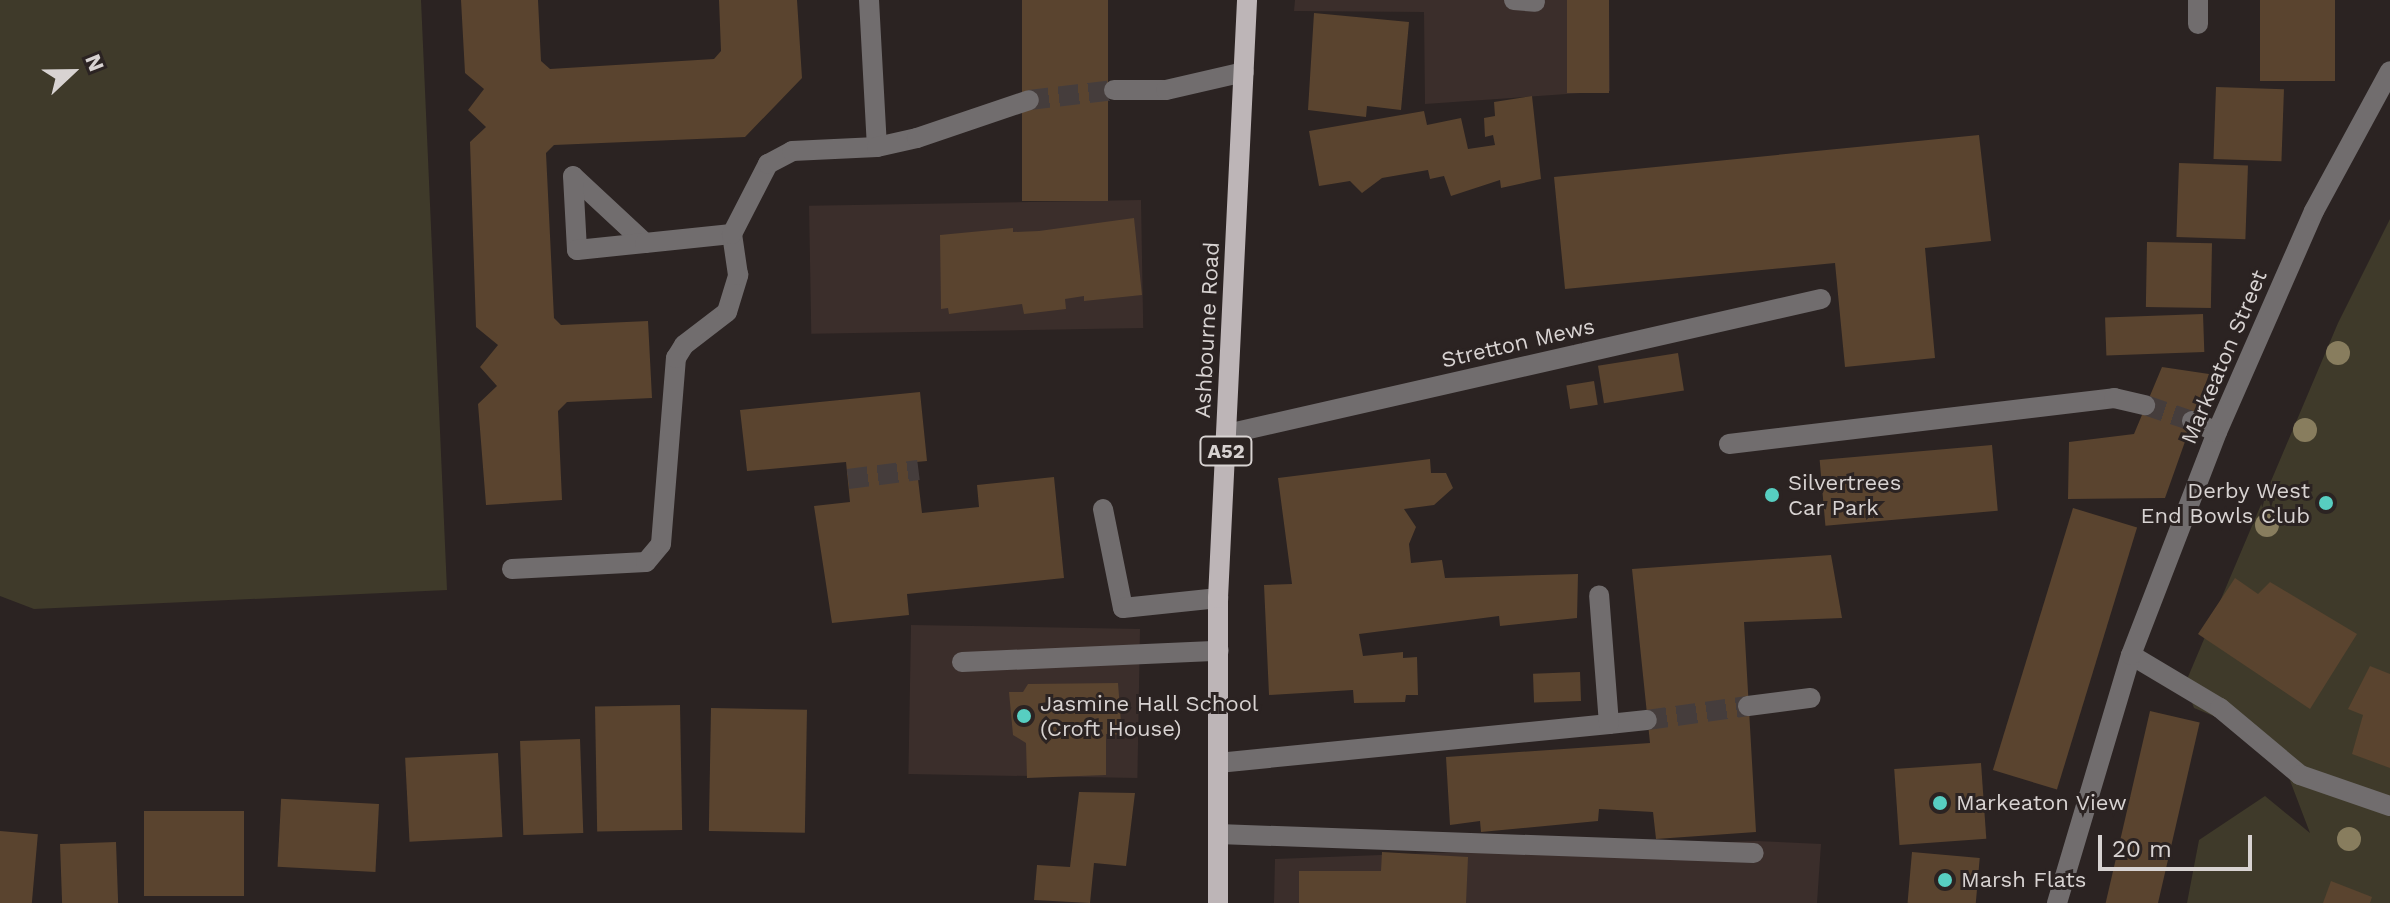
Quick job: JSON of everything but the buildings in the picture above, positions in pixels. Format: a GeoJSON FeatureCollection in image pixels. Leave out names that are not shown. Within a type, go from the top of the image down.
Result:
{"type":"FeatureCollection","features":[{"type":"Feature","properties":{"kind":"main road","name":"Ashbourne Road"},"geometry":{"type":"LineString","coordinates":[[1218,903],[1218,598],[1247,0]]}},
{"type":"Feature","properties":{"kind":"street"},"geometry":{"type":"LineString","coordinates":[[869,0],[877,147]]}},
{"type":"Feature","properties":{"kind":"street"},"geometry":{"type":"LineString","coordinates":[[2198,0],[2198,24]]}},
{"type":"Feature","properties":{"kind":"street","name":"Markeaton Street"},"geometry":{"type":"LineString","coordinates":[[2057,903],[2131,655],[2217,432],[2314,211],[2390,71]]}},
{"type":"Feature","properties":{"kind":"street"},"geometry":{"type":"LineString","coordinates":[[1114,90],[1166,90],[1244,72]]}},
{"type":"Feature","properties":{"kind":"street"},"geometry":{"type":"LineString","coordinates":[[512,569],[646,562],[661,544],[676,358],[684,345],[727,312],[738,275],[732,234],[768,164],[807,149],[877,147],[1029,100]]}},
{"type":"Feature","properties":{"kind":"street"},"geometry":{"type":"LineString","coordinates":[[645,243],[732,234]]}},
{"type":"Feature","properties":{"kind":"street","name":"Stretton Mews"},"geometry":{"type":"LineString","coordinates":[[1227,434],[1821,299]]}},
{"type":"Feature","properties":{"kind":"street"},"geometry":{"type":"LineString","coordinates":[[1729,444],[2114,398],[2145,405]]}},
{"type":"Feature","properties":{"kind":"street"},"geometry":{"type":"LineString","coordinates":[[2192,421],[2217,432]]}},
{"type":"Feature","properties":{"kind":"street"},"geometry":{"type":"LineString","coordinates":[[1103,509],[1123,608],[1218,598]]}},
{"type":"Feature","properties":{"kind":"street"},"geometry":{"type":"LineString","coordinates":[[1599,595],[1609,724]]}},
{"type":"Feature","properties":{"kind":"street"},"geometry":{"type":"LineString","coordinates":[[962,662],[1219,651]]}},
{"type":"Feature","properties":{"kind":"street"},"geometry":{"type":"LineString","coordinates":[[2131,655],[2220,708],[2300,775],[2390,806]]}},
{"type":"Feature","properties":{"kind":"street"},"geometry":{"type":"LineString","coordinates":[[1748,706],[1810,698]]}},
{"type":"Feature","properties":{"kind":"street"},"geometry":{"type":"LineString","coordinates":[[1218,763],[1647,720]]}},
{"type":"Feature","properties":{"kind":"street"},"geometry":{"type":"LineString","coordinates":[[1218,834],[1754,853]]}},
{"type":"Feature","properties":{"kind":"shaded area"},"geometry":{"type":"Polygon","coordinates":[[[0,0],[421,0],[447,590],[34,609],[0,596],[0,0]]]}},
{"type":"Feature","properties":{"kind":"shaded area"},"geometry":{"type":"Polygon","coordinates":[[[1295,0],[1609,0],[1610,91],[1425,104],[1424,12],[1294,11],[1295,0]]]}},
{"type":"Feature","properties":{"kind":"shaded area"},"geometry":{"type":"Polygon","coordinates":[[[1141,200],[1143,328],[811,334],[809,206],[1141,200]]]}},
{"type":"Feature","properties":{"kind":"shaded area","name":"Derby West End Bowls Club"},"geometry":{"type":"Polygon","coordinates":[[[2390,219],[2390,903],[2187,903],[2199,840],[2265,796],[2310,833],[2283,762],[2228,722],[2194,708],[2185,684],[2338,323],[2390,219]]]}},
{"type":"Feature","properties":{"kind":"shaded area","name":"Jasmine Hall School (Croft House)"},"geometry":{"type":"Polygon","coordinates":[[[911,625],[1140,629],[1137,778],[908,774],[911,625]]]}},
{"type":"Feature","properties":{"kind":"shaded area"},"geometry":{"type":"Polygon","coordinates":[[[1756,841],[1821,844],[1817,903],[1274,903],[1275,859],[1756,841]]]}},
{"type":"Feature","properties":{"kind":"tunnel"},"geometry":{"type":"LineString","coordinates":[[1029,100],[1114,90]]}},
{"type":"Feature","properties":{"kind":"tunnel"},"geometry":{"type":"LineString","coordinates":[[2145,405],[2192,421]]}},
{"type":"Feature","properties":{"kind":"tunnel"},"geometry":{"type":"LineString","coordinates":[[848,479],[918,470]]}},
{"type":"Feature","properties":{"kind":"tunnel"},"geometry":{"type":"LineString","coordinates":[[1647,720],[1748,706]]}},
{"type":"Feature","properties":{"kind":"place","name":"Silvertrees Car Park"},"geometry":{"type":"Point","coordinates":[1772,495]}},
{"type":"Feature","properties":{"kind":"place","name":"Derby West End Bowls Club"},"geometry":{"type":"Point","coordinates":[2326,503]}},
{"type":"Feature","properties":{"kind":"place","name":"Jasmine Hall School (Croft House)"},"geometry":{"type":"Point","coordinates":[1024,716]}},
{"type":"Feature","properties":{"kind":"place","name":"Markeaton View"},"geometry":{"type":"Point","coordinates":[1940,803]}},
{"type":"Feature","properties":{"kind":"place","name":"Marsh Flats"},"geometry":{"type":"Point","coordinates":[1945,880]}}]}
